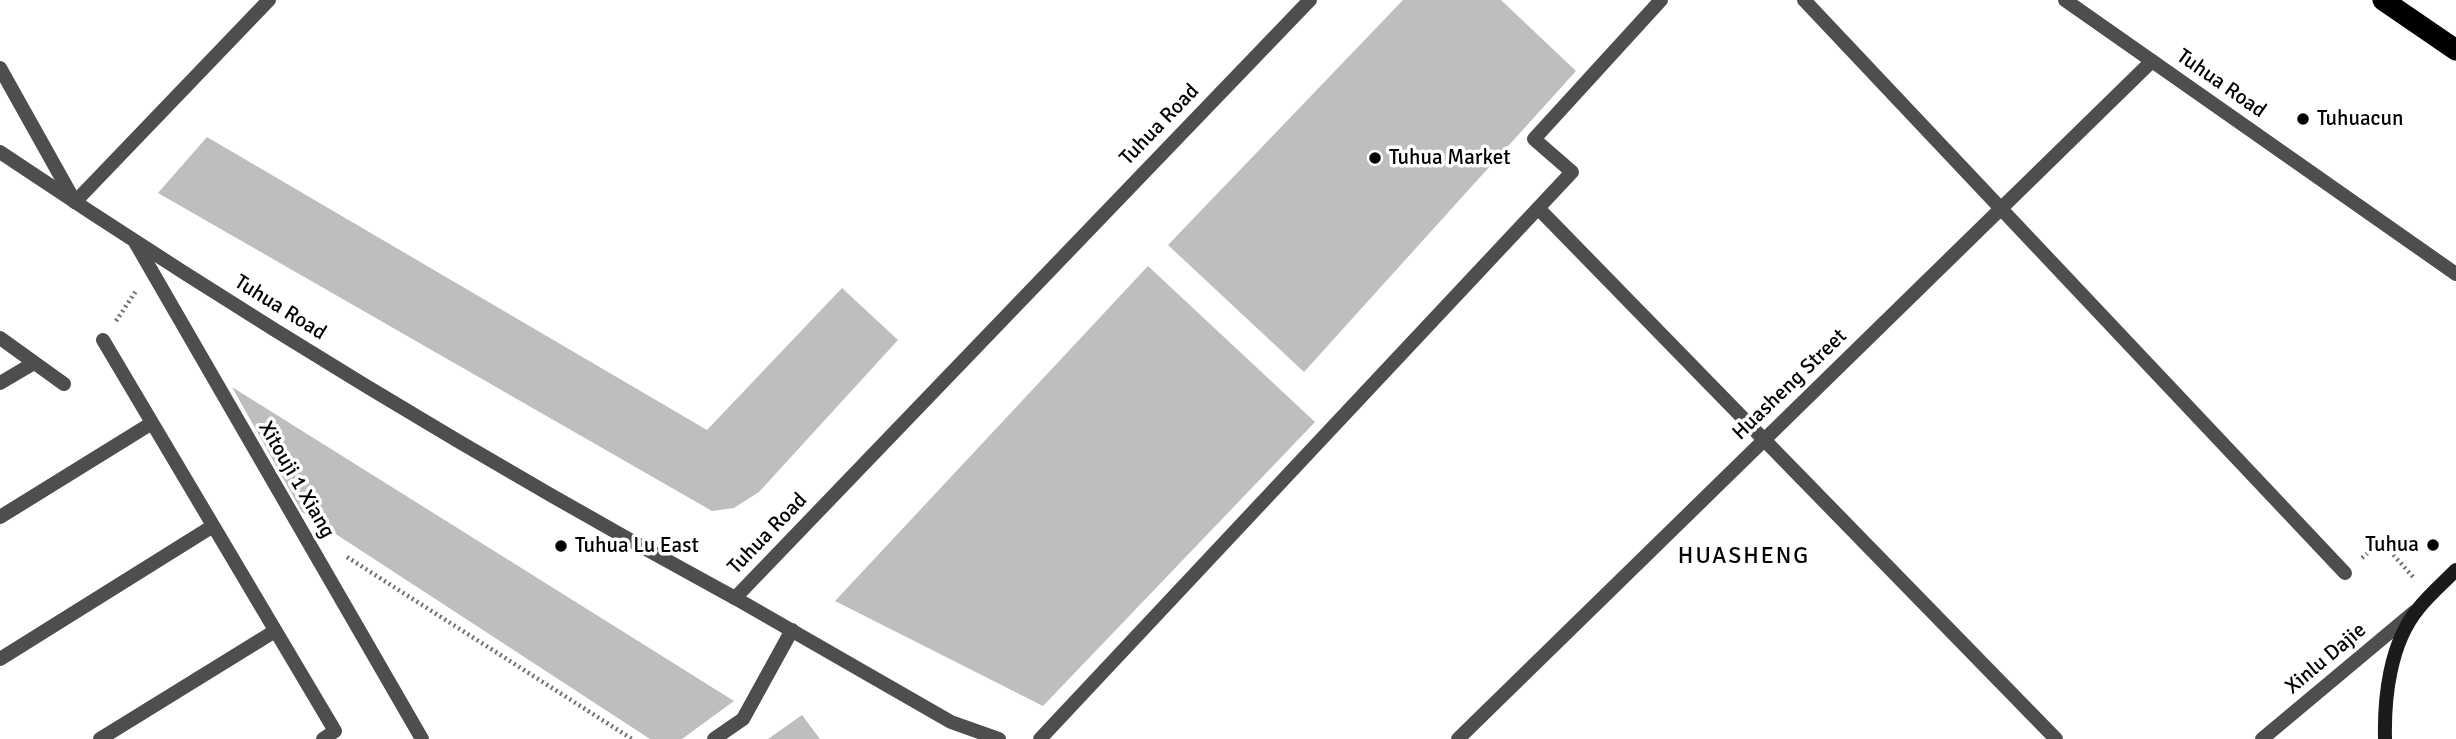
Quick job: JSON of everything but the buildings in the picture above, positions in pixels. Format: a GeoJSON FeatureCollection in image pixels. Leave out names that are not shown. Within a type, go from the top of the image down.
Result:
{"type":"FeatureCollection","features":[{"type":"Feature","properties":{"kind":"highway"},"geometry":{"type":"LineString","coordinates":[[2383,0],[2456,50]]}},
{"type":"Feature","properties":{"kind":"main road"},"geometry":{"type":"LineString","coordinates":[[2385,739],[2384,707],[2396,652],[2416,611],[2456,570]]}},
{"type":"Feature","properties":{"kind":"street"},"geometry":{"type":"LineString","coordinates":[[0,68],[75,202],[269,0]]}},
{"type":"Feature","properties":{"kind":"street","name":"Tuhua Road"},"geometry":{"type":"LineString","coordinates":[[0,152],[135,242],[578,513],[735,598],[1310,0]]}},
{"type":"Feature","properties":{"kind":"street"},"geometry":{"type":"LineString","coordinates":[[1040,739],[1572,172],[1534,139],[1661,0]]}},
{"type":"Feature","properties":{"kind":"street"},"geometry":{"type":"LineString","coordinates":[[1804,0],[2346,572]]}},
{"type":"Feature","properties":{"kind":"street","name":"Tuhua Road"},"geometry":{"type":"LineString","coordinates":[[2065,0],[2456,274]]}},
{"type":"Feature","properties":{"kind":"street","name":"Huasheng Street"},"geometry":{"type":"LineString","coordinates":[[1458,739],[2152,61]]}},
{"type":"Feature","properties":{"kind":"street"},"geometry":{"type":"LineString","coordinates":[[1538,208],[2056,739]]}},
{"type":"Feature","properties":{"kind":"street","name":"Xitouji 1 Xiang"},"geometry":{"type":"LineString","coordinates":[[135,242],[422,739]]}},
{"type":"Feature","properties":{"kind":"street"},"geometry":{"type":"LineString","coordinates":[[0,338],[64,384]]}},
{"type":"Feature","properties":{"kind":"street"},"geometry":{"type":"LineString","coordinates":[[103,340],[335,731],[323,739]]}},
{"type":"Feature","properties":{"kind":"street"},"geometry":{"type":"LineString","coordinates":[[0,383],[34,363]]}},
{"type":"Feature","properties":{"kind":"street"},"geometry":{"type":"LineString","coordinates":[[0,517],[152,423]]}},
{"type":"Feature","properties":{"kind":"street"},"geometry":{"type":"LineString","coordinates":[[0,659],[213,526]]}},
{"type":"Feature","properties":{"kind":"street"},"geometry":{"type":"LineString","coordinates":[[735,598],[951,722],[999,739]]}},
{"type":"Feature","properties":{"kind":"street","name":"Xinlu Dajie"},"geometry":{"type":"LineString","coordinates":[[2262,739],[2416,611]]}},
{"type":"Feature","properties":{"kind":"street"},"geometry":{"type":"LineString","coordinates":[[714,739],[743,719],[792,630]]}},
{"type":"Feature","properties":{"kind":"street"},"geometry":{"type":"LineString","coordinates":[[100,739],[275,631]]}},
{"type":"Feature","properties":{"kind":"path"},"geometry":{"type":"LineString","coordinates":[[103,340],[151,270]]}},
{"type":"Feature","properties":{"kind":"path"},"geometry":{"type":"LineString","coordinates":[[2346,572],[2381,541],[2430,596]]}},
{"type":"Feature","properties":{"kind":"path"},"geometry":{"type":"LineString","coordinates":[[345,555],[632,739]]}},
{"type":"Feature","properties":{"kind":"place","name":"Tuhuacun"},"geometry":{"type":"Point","coordinates":[2303,119]}},
{"type":"Feature","properties":{"kind":"place","name":"Tuhua Market"},"geometry":{"type":"Point","coordinates":[1375,158]}},
{"type":"Feature","properties":{"kind":"place","name":"Tuhua"},"geometry":{"type":"Point","coordinates":[2433,545]}},
{"type":"Feature","properties":{"kind":"place","name":"Tuhua Lu East"},"geometry":{"type":"Point","coordinates":[561,546]}},
{"type":"Feature","properties":{"kind":"district","name":"HUASHENG"},"geometry":{"type":"Point","coordinates":[1744,557]}}]}
